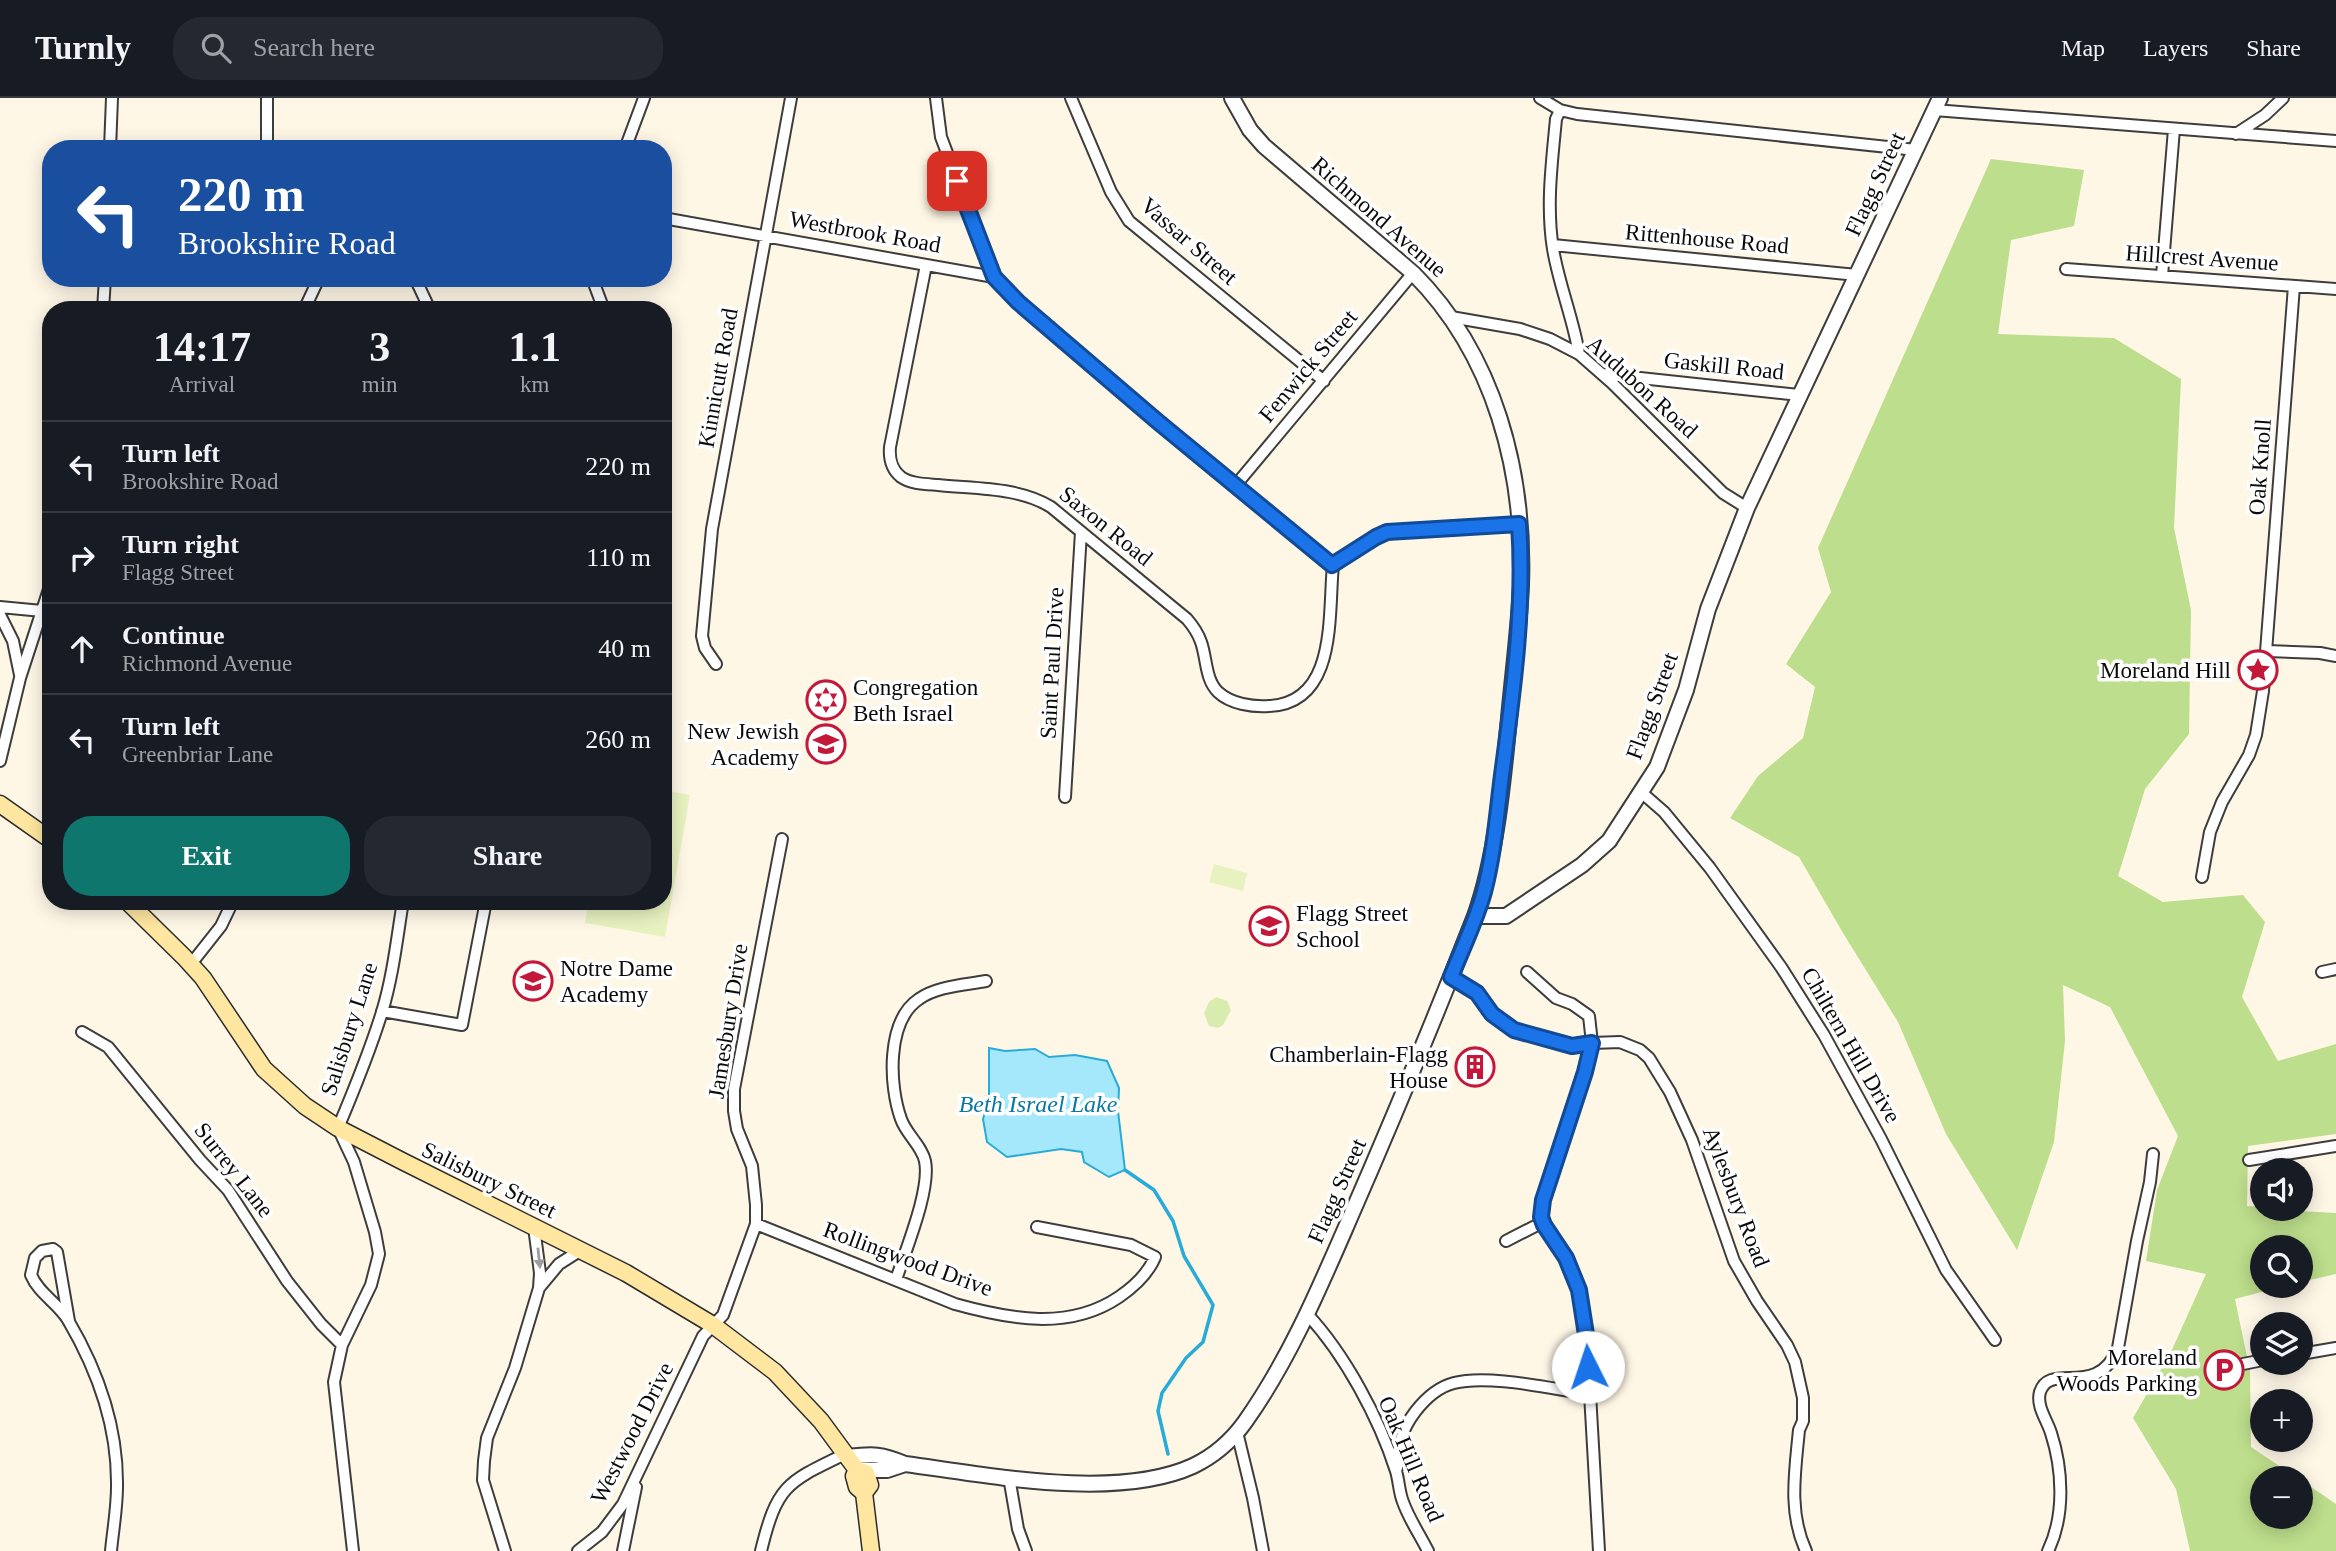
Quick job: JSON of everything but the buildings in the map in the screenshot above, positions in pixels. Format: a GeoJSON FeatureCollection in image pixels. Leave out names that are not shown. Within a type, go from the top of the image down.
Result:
{"type":"FeatureCollection","features":[{"type":"Feature","properties":{"kind":"main road"},"geometry":{"type":"LineString","coordinates":[[0,804],[42,834]]}},
{"type":"Feature","properties":{"kind":"main road","name":"Salisbury Street"},"geometry":{"type":"LineString","coordinates":[[136,910],[203,978],[264,1069],[305,1106],[338,1128],[626,1273],[713,1325],[775,1371],[814,1413],[850,1460],[866,1473],[870,1485],[864,1493],[871,1551]]}},
{"type":"Feature","properties":{"kind":"street"},"geometry":{"type":"LineString","coordinates":[[110,140],[112,98]]}},
{"type":"Feature","properties":{"kind":"street"},"geometry":{"type":"LineString","coordinates":[[267,98],[267,140]]}},
{"type":"Feature","properties":{"kind":"street"},"geometry":{"type":"LineString","coordinates":[[628,140],[644,98]]}},
{"type":"Feature","properties":{"kind":"street","name":"Kinnicutt Road"},"geometry":{"type":"LineString","coordinates":[[716,664],[705,648],[702,636],[709,552],[791,98]]}},
{"type":"Feature","properties":{"kind":"street"},"geometry":{"type":"LineString","coordinates":[[936,98],[941,137],[994,277],[1029,311],[1332,565],[1387,532],[1519,524]]}},
{"type":"Feature","properties":{"kind":"street","name":"Vassar Street"},"geometry":{"type":"LineString","coordinates":[[1071,98],[1111,192],[1129,221],[1324,381]]}},
{"type":"Feature","properties":{"kind":"street","name":"Richmond Avenue"},"geometry":{"type":"LineString","coordinates":[[1233,98],[1251,130],[1264,146],[1434,294],[1451,317],[1478,366],[1504,429],[1519,524],[1521,587],[1507,740],[1490,862],[1475,916]]}},
{"type":"Feature","properties":{"kind":"street"},"geometry":{"type":"LineString","coordinates":[[1540,98],[1560,110],[1592,116],[1916,150]]}},
{"type":"Feature","properties":{"kind":"street"},"geometry":{"type":"LineString","coordinates":[[2236,134],[2274,108],[2283,98]]}},
{"type":"Feature","properties":{"kind":"street"},"geometry":{"type":"LineString","coordinates":[[1937,104],[2174,129],[2336,141]]}},
{"type":"Feature","properties":{"kind":"street","name":"Flagg Street"},"geometry":{"type":"LineString","coordinates":[[850,1460],[887,1470],[905,1464],[1009,1478],[1102,1482],[1162,1476],[1194,1465],[1212,1455],[1245,1423],[1308,1315],[1404,1096],[1475,916],[1506,916],[1581,865],[1609,841],[1642,792],[1665,748],[1686,690],[1707,609],[1747,508],[1937,104]]}},
{"type":"Feature","properties":{"kind":"street"},"geometry":{"type":"LineString","coordinates":[[1560,110],[1556,119],[1550,189],[1553,245],[1557,270],[1576,328],[1579,354]]}},
{"type":"Feature","properties":{"kind":"street"},"geometry":{"type":"LineString","coordinates":[[2162,276],[2174,129]]}},
{"type":"Feature","properties":{"kind":"street","name":"Westbrook Road"},"geometry":{"type":"LineString","coordinates":[[672,220],[994,277]]}},
{"type":"Feature","properties":{"kind":"street","name":"Rittenhouse Road"},"geometry":{"type":"LineString","coordinates":[[1553,245],[1857,275]]}},
{"type":"Feature","properties":{"kind":"street","name":"Saxon Road"},"geometry":{"type":"LineString","coordinates":[[926,265],[890,447],[893,469],[898,475],[913,482],[1016,494],[1034,498],[1051,507],[1187,619],[1201,640],[1213,686],[1224,697],[1245,705],[1285,704],[1302,694],[1315,681],[1325,654],[1332,565]]}},
{"type":"Feature","properties":{"kind":"street","name":"Hillcrest Avenue"},"geometry":{"type":"LineString","coordinates":[[2066,269],[2336,289]]}},
{"type":"Feature","properties":{"kind":"street","name":"Fenwick Street"},"geometry":{"type":"LineString","coordinates":[[1236,486],[1413,273]]}},
{"type":"Feature","properties":{"kind":"street","name":"Oak Knoll"},"geometry":{"type":"LineString","coordinates":[[2202,877],[2210,832],[2256,735],[2263,691],[2294,286]]}},
{"type":"Feature","properties":{"kind":"street","name":"Audubon Road"},"geometry":{"type":"LineString","coordinates":[[1451,317],[1520,329],[1550,339],[1579,354],[1602,373],[1723,493],[1747,508]]}},
{"type":"Feature","properties":{"kind":"street","name":"Gaskill Road"},"geometry":{"type":"LineString","coordinates":[[1602,373],[1798,395]]}},
{"type":"Feature","properties":{"kind":"street","name":"Saint Paul Drive"},"geometry":{"type":"LineString","coordinates":[[1065,797],[1081,532]]}},
{"type":"Feature","properties":{"kind":"street"},"geometry":{"type":"LineString","coordinates":[[0,607],[42,611],[20,678],[0,761]]}},
{"type":"Feature","properties":{"kind":"street"},"geometry":{"type":"LineString","coordinates":[[0,615],[13,641],[20,678]]}},
{"type":"Feature","properties":{"kind":"street"},"geometry":{"type":"LineString","coordinates":[[2267,650],[2336,656]]}},
{"type":"Feature","properties":{"kind":"street","name":"Chiltern Hill Drive"},"geometry":{"type":"LineString","coordinates":[[1642,792],[1664,812],[1714,874],[1781,967],[1824,1035],[1946,1270],[1995,1340]]}},
{"type":"Feature","properties":{"kind":"street","name":"Jamesbury Drive"},"geometry":{"type":"LineString","coordinates":[[713,1325],[723,1315],[756,1224],[757,1205],[752,1166],[737,1129],[734,1089],[782,839]]}},
{"type":"Feature","properties":{"kind":"street"},"geometry":{"type":"LineString","coordinates":[[191,964],[221,926],[229,910]]}},
{"type":"Feature","properties":{"kind":"street","name":"Salisbury Lane"},"geometry":{"type":"LineString","coordinates":[[338,1128],[382,1011],[394,962],[402,910]]}},
{"type":"Feature","properties":{"kind":"street"},"geometry":{"type":"LineString","coordinates":[[382,1011],[462,1025],[484,910]]}},
{"type":"Feature","properties":{"kind":"street"},"geometry":{"type":"LineString","coordinates":[[2322,972],[2336,969]]}},
{"type":"Feature","properties":{"kind":"street"},"geometry":{"type":"LineString","coordinates":[[1527,972],[1556,998],[1572,1004],[1589,1016],[1592,1043],[1543,1200],[1541,1217],[1566,1258],[1579,1290],[1587,1341],[1598,1551]]}},
{"type":"Feature","properties":{"kind":"street","name":"Aylesbury Road"},"geometry":{"type":"LineString","coordinates":[[1451,977],[1477,993],[1492,1014],[1514,1030],[1572,1046],[1620,1042],[1631,1045],[1649,1058],[1656,1067],[1671,1092],[1692,1140],[1734,1261],[1795,1362],[1803,1398],[1793,1504],[1798,1530],[1806,1551]]}},
{"type":"Feature","properties":{"kind":"street"},"geometry":{"type":"LineString","coordinates":[[896,1280],[921,1201],[925,1179],[925,1160],[906,1130],[894,1094],[892,1062],[899,1031],[910,1006],[925,995],[986,981]]}},
{"type":"Feature","properties":{"kind":"street","name":"Surrey Lane"},"geometry":{"type":"LineString","coordinates":[[82,1032],[108,1047],[200,1160],[228,1190],[287,1281],[321,1324],[342,1345]]}},
{"type":"Feature","properties":{"kind":"street"},"geometry":{"type":"LineString","coordinates":[[338,1128],[354,1162],[379,1254],[371,1285],[342,1345],[334,1382],[353,1551]]}},
{"type":"Feature","properties":{"kind":"street"},"geometry":{"type":"LineString","coordinates":[[2249,1160],[2336,1146]]}},
{"type":"Feature","properties":{"kind":"street"},"geometry":{"type":"LineString","coordinates":[[2048,1551],[2057,1525],[2060,1489],[2052,1435],[2040,1407],[2039,1397],[2045,1383],[2054,1379],[2087,1378],[2098,1374],[2113,1360],[2118,1348],[2154,1154]]}},
{"type":"Feature","properties":{"kind":"street"},"geometry":{"type":"LineString","coordinates":[[1506,1241],[1542,1222]]}},
{"type":"Feature","properties":{"kind":"street","name":"Rollingwood Drive"},"geometry":{"type":"LineString","coordinates":[[756,1224],[955,1304],[986,1313],[1039,1320],[1088,1313],[1109,1304],[1143,1277],[1155,1257],[1131,1245],[1037,1227]]}},
{"type":"Feature","properties":{"kind":"street"},"geometry":{"type":"LineString","coordinates":[[505,1551],[484,1480],[484,1461],[487,1438],[514,1368],[539,1288],[540,1273],[534,1227]]}},
{"type":"Feature","properties":{"kind":"street"},"geometry":{"type":"LineString","coordinates":[[69,1321],[57,1252],[46,1250],[35,1258],[31,1275],[40,1290],[62,1310],[69,1321],[99,1382],[113,1435],[117,1488],[111,1551]]}},
{"type":"Feature","properties":{"kind":"street"},"geometry":{"type":"LineString","coordinates":[[539,1288],[559,1264],[581,1250]]}},
{"type":"Feature","properties":{"kind":"street","name":"Oak Hill Road"},"geometry":{"type":"LineString","coordinates":[[1308,1315],[1323,1331],[1352,1377],[1380,1430],[1397,1474],[1402,1502],[1428,1551]]}},
{"type":"Feature","properties":{"kind":"street","name":"Westwood Drive"},"geometry":{"type":"LineString","coordinates":[[578,1551],[610,1524],[623,1504],[703,1336],[713,1325]]}},
{"type":"Feature","properties":{"kind":"street"},"geometry":{"type":"LineString","coordinates":[[2313,1352],[2336,1348]]}},
{"type":"Feature","properties":{"kind":"street"},"geometry":{"type":"LineString","coordinates":[[2233,1366],[2250,1363]]}},
{"type":"Feature","properties":{"kind":"street"},"geometry":{"type":"LineString","coordinates":[[1397,1474],[1399,1445],[1406,1424],[1427,1399],[1445,1386],[1464,1381],[1497,1381],[1589,1394]]}},
{"type":"Feature","properties":{"kind":"street"},"geometry":{"type":"LineString","coordinates":[[1237,1432],[1263,1551]]}},
{"type":"Feature","properties":{"kind":"street"},"geometry":{"type":"LineString","coordinates":[[761,1551],[774,1510],[790,1483],[808,1472],[850,1460]]}},
{"type":"Feature","properties":{"kind":"street"},"geometry":{"type":"LineString","coordinates":[[622,1551],[639,1471]]}},
{"type":"Feature","properties":{"kind":"street"},"geometry":{"type":"LineString","coordinates":[[1009,1478],[1018,1529],[1026,1551]]}},
{"type":"Feature","properties":{"kind":"green space"},"geometry":{"type":"Polygon","coordinates":[[[1991,159],[2084,170],[2074,226],[2011,240],[1998,334],[2114,338],[2181,379],[2174,528],[2191,610],[2189,734],[2145,789],[2118,876],[2163,902],[2243,895],[2265,922],[2242,997],[2278,1061],[2336,1044],[2336,1134],[2248,1146],[2247,1206],[2250,1206],[2250,1221],[2313,1221],[2313,1212],[2336,1213],[2336,1274],[2313,1279],[2313,1235],[2250,1235],[2250,1295],[2235,1299],[2250,1371],[2250,1452],[2258,1452],[2280,1466],[2250,1466],[2250,1529],[2313,1529],[2313,1488],[2336,1504],[2336,1551],[2190,1551],[2176,1489],[2133,1418],[2171,1352],[2206,1274],[2146,1261],[2157,1190],[2178,1136],[2110,1007],[2063,985],[2065,1041],[2054,1142],[2017,1250],[1946,1134],[1898,1022],[1799,857],[1730,818],[1758,776],[1803,738],[1815,687],[1786,664],[1831,592],[1818,548],[1991,159]]]}},
{"type":"Feature","properties":{"kind":"green space"},"geometry":{"type":"Polygon","coordinates":[[[672,792],[690,795],[672,897],[672,792]]]}},
{"type":"Feature","properties":{"kind":"green space"},"geometry":{"type":"Polygon","coordinates":[[[1214,864],[1247,873],[1243,891],[1209,882],[1214,864]]]}},
{"type":"Feature","properties":{"kind":"green space"},"geometry":{"type":"Polygon","coordinates":[[[587,910],[670,910],[665,937],[585,923],[587,910]]]}},
{"type":"Feature","properties":{"kind":"green space"},"geometry":{"type":"Polygon","coordinates":[[[1216,997],[1227,1001],[1231,1010],[1223,1025],[1218,1028],[1209,1026],[1204,1013],[1209,1002],[1216,997]]]}},
{"type":"Feature","properties":{"kind":"water","name":"Beth Israel Lake"},"geometry":{"type":"Polygon","coordinates":[[[989,1048],[1005,1051],[1035,1049],[1049,1057],[1075,1055],[1107,1061],[1119,1088],[1118,1111],[1125,1170],[1109,1177],[1084,1162],[1082,1152],[1061,1149],[1007,1157],[987,1142],[983,1119],[989,1098],[989,1048]]]}},
{"type":"Feature","properties":{"kind":"waterway"},"geometry":{"type":"LineString","coordinates":[[1125,1170],[1154,1190],[1173,1221],[1184,1256],[1213,1305],[1203,1342],[1186,1358],[1162,1393],[1158,1411],[1168,1454]]}},
{"type":"Feature","properties":{"kind":"place","name":"Moreland Hill"},"geometry":{"type":"Point","coordinates":[2258,670]}},
{"type":"Feature","properties":{"kind":"place","name":"Congregation Beth Israel"},"geometry":{"type":"Point","coordinates":[826,700]}},
{"type":"Feature","properties":{"kind":"place","name":"New Jewish Academy"},"geometry":{"type":"Point","coordinates":[826,744]}},
{"type":"Feature","properties":{"kind":"place","name":"Flagg Street School"},"geometry":{"type":"Point","coordinates":[1269,926]}},
{"type":"Feature","properties":{"kind":"place","name":"Notre Dame Academy"},"geometry":{"type":"Point","coordinates":[533,981]}},
{"type":"Feature","properties":{"kind":"place","name":"Chamberlain-Flagg House"},"geometry":{"type":"Point","coordinates":[1475,1067]}},
{"type":"Feature","properties":{"kind":"place","name":"Moreland Woods Parking"},"geometry":{"type":"Point","coordinates":[2224,1370]}},
{"type":"Feature","properties":{"kind":"route"},"geometry":{"type":"LineString","coordinates":[[957,181],[994,277],[1018,302],[1332,565],[1387,532],[1519,524],[1521,587],[1507,740],[1490,862],[1475,916],[1451,977],[1477,993],[1492,1014],[1514,1030],[1572,1046],[1592,1043],[1543,1200],[1541,1217],[1566,1258],[1579,1290],[1588,1367]]}}]}
